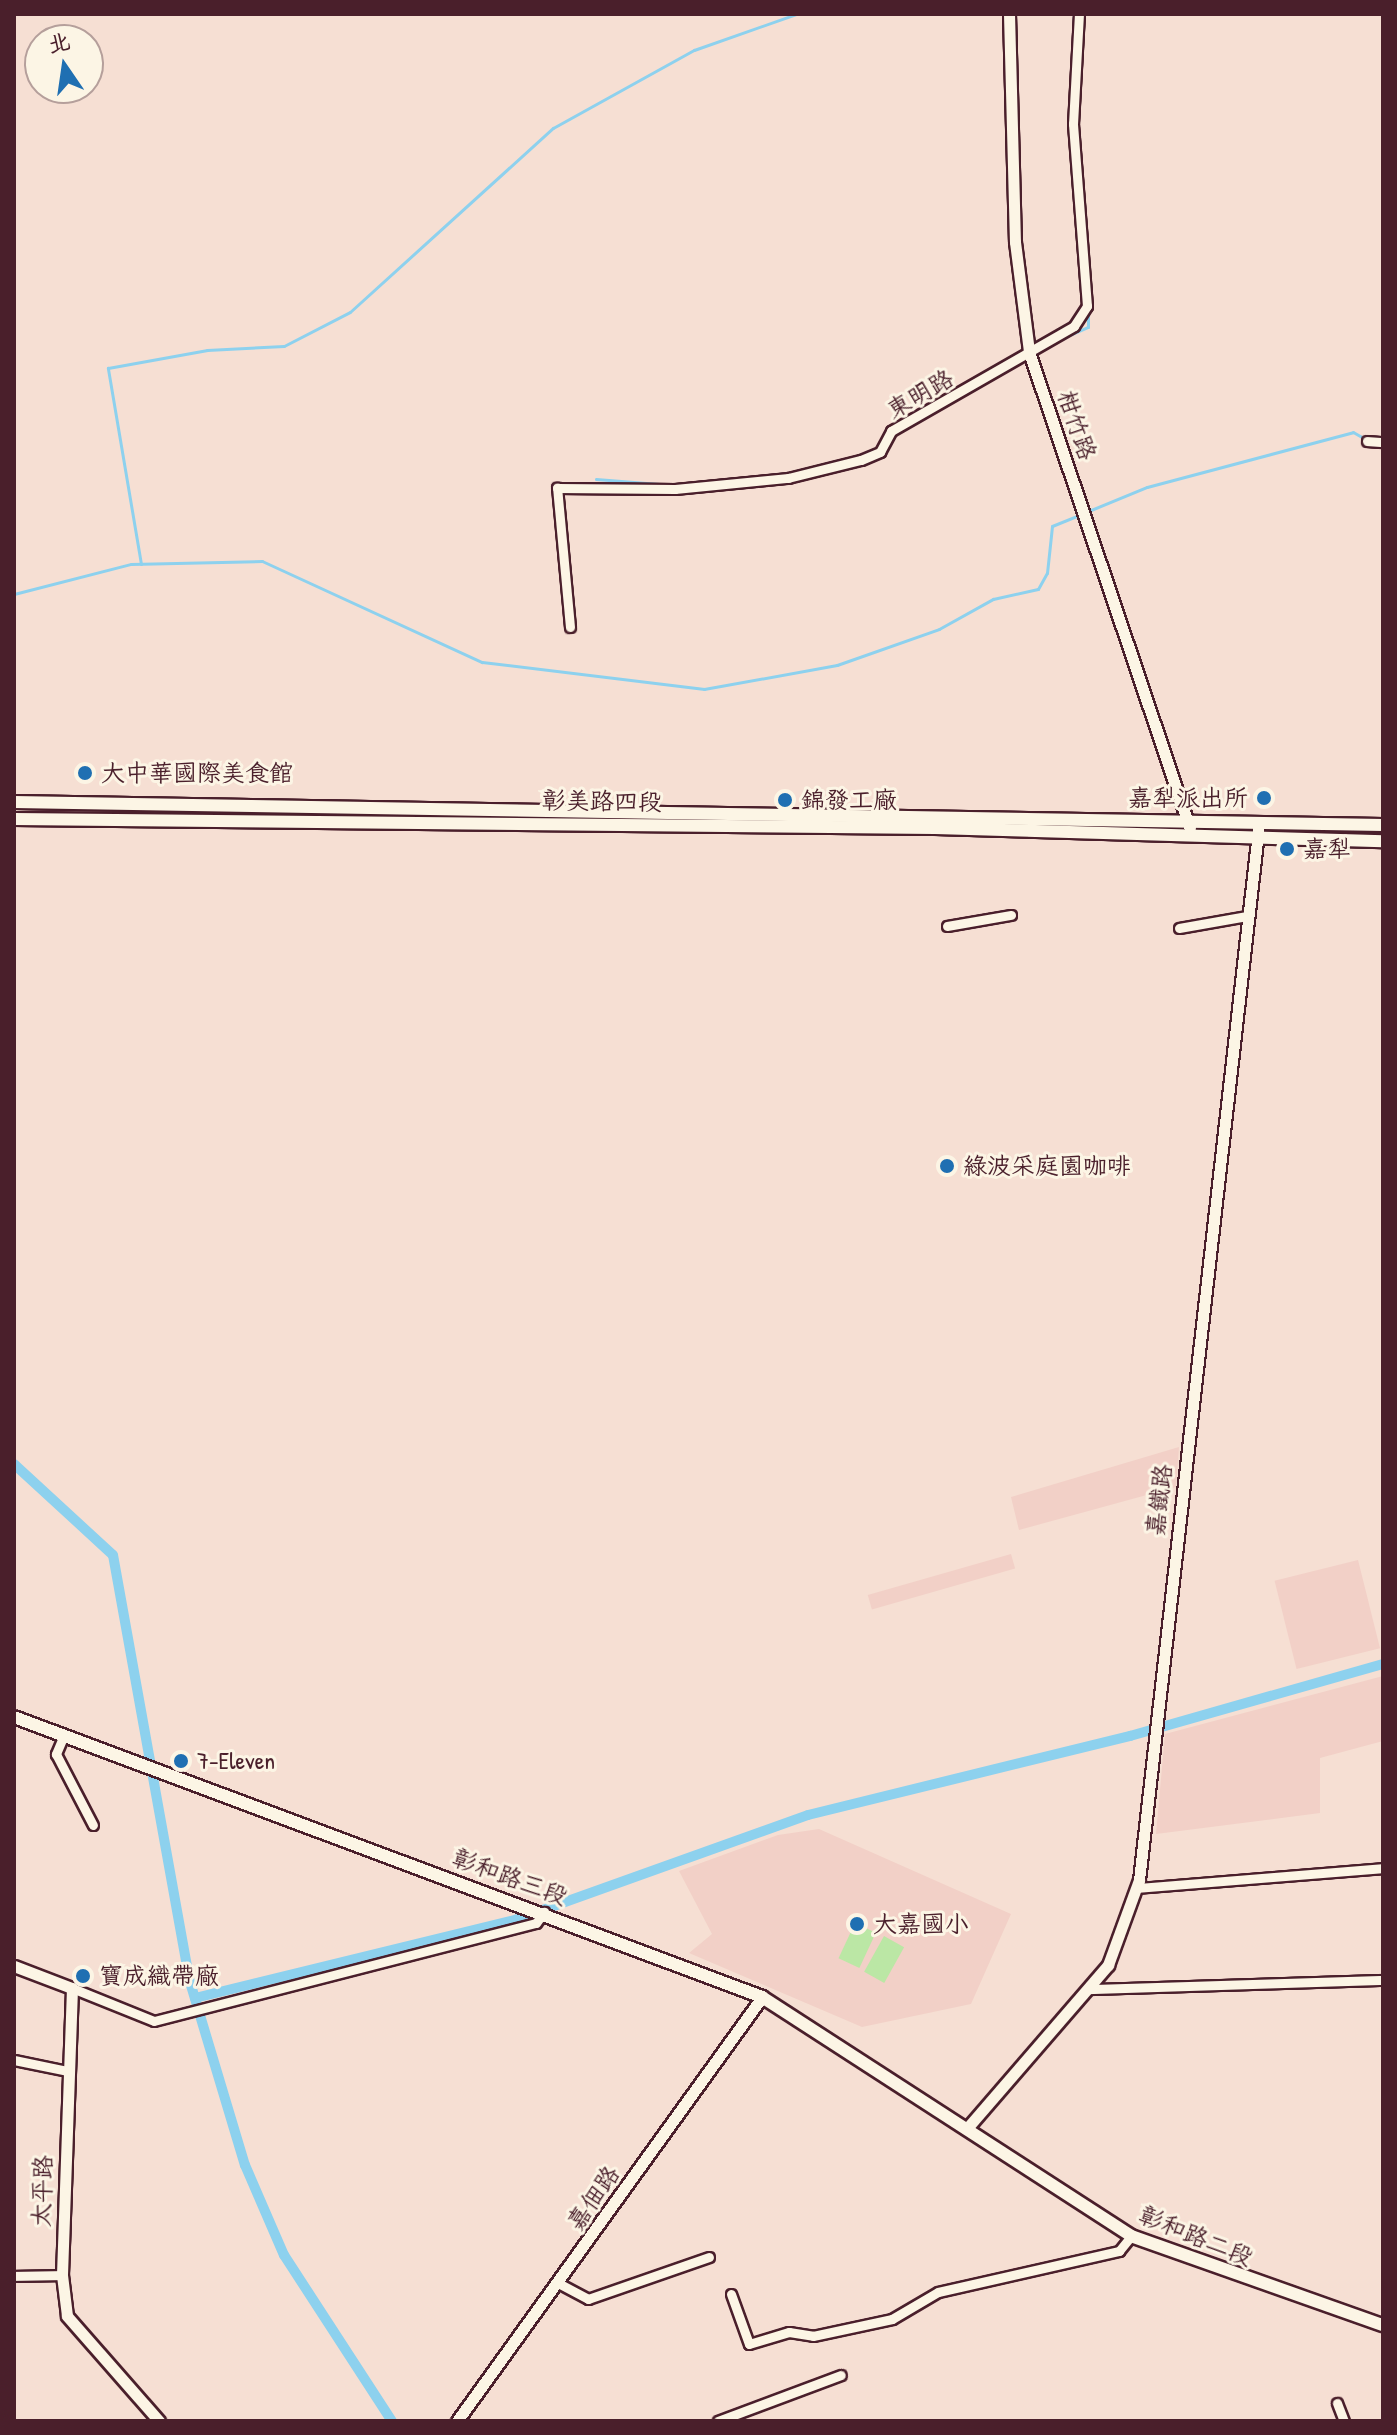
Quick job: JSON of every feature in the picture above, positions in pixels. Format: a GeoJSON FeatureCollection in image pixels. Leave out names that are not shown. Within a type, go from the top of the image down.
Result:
{"type":"FeatureCollection","features":[{"type":"Feature","properties":{"kind":"main road","name":"彰美路四段"},"geometry":{"type":"LineString","coordinates":[[14,802],[1190,819],[1383,825]]}},
{"type":"Feature","properties":{"kind":"main road","name":"彰美路四段"},"geometry":{"type":"LineString","coordinates":[[14,819],[1190,834],[1383,841]]}},
{"type":"Feature","properties":{"kind":"main road","name":"彰和路三段"},"geometry":{"type":"LineString","coordinates":[[14,1717],[544,1912],[762,1997],[969,2126]]}},
{"type":"Feature","properties":{"kind":"main road","name":"彰和路二段"},"geometry":{"type":"LineString","coordinates":[[969,2126],[1131,2236],[1383,2325]]}},
{"type":"Feature","properties":{"kind":"street","name":"柑竹路"},"geometry":{"type":"LineString","coordinates":[[1009,14],[1015,242],[1029,352],[1190,819],[1190,834]]}},
{"type":"Feature","properties":{"kind":"street","name":"東明路"},"geometry":{"type":"LineString","coordinates":[[570,627],[557,488],[675,489],[788,478],[861,460],[880,452],[891,431],[1029,352],[1063,336],[1087,306],[1073,124],[1079,14]]}},
{"type":"Feature","properties":{"kind":"street"},"geometry":{"type":"LineString","coordinates":[[1367,441],[1383,442]]}},
{"type":"Feature","properties":{"kind":"street","name":"嘉鐵路"},"geometry":{"type":"LineString","coordinates":[[969,2126],[1108,1965],[1137,1888],[1259,823]]}},
{"type":"Feature","properties":{"kind":"street"},"geometry":{"type":"LineString","coordinates":[[947,926],[1011,915]]}},
{"type":"Feature","properties":{"kind":"street"},"geometry":{"type":"LineString","coordinates":[[1179,928],[1247,916]]}},
{"type":"Feature","properties":{"kind":"street"},"geometry":{"type":"LineString","coordinates":[[64,1735],[56,1754],[93,1825]]}},
{"type":"Feature","properties":{"kind":"street"},"geometry":{"type":"LineString","coordinates":[[1137,1888],[1383,1868]]}},
{"type":"Feature","properties":{"kind":"street"},"geometry":{"type":"LineString","coordinates":[[14,1966],[58,1978],[132,2017],[154,2021],[536,1923],[544,1912]]}},
{"type":"Feature","properties":{"kind":"street"},"geometry":{"type":"LineString","coordinates":[[1090,1989],[1383,1980]]}},
{"type":"Feature","properties":{"kind":"street","name":"太平路"},"geometry":{"type":"LineString","coordinates":[[72,1988],[62,2275],[71,2327],[159,2421]]}},
{"type":"Feature","properties":{"kind":"street","name":"嘉佃路"},"geometry":{"type":"LineString","coordinates":[[457,2421],[560,2284],[762,1997]]}},
{"type":"Feature","properties":{"kind":"street"},"geometry":{"type":"LineString","coordinates":[[14,2060],[67,2071]]}},
{"type":"Feature","properties":{"kind":"street"},"geometry":{"type":"LineString","coordinates":[[731,2294],[749,2344],[789,2332],[813,2336],[892,2319],[938,2292],[1119,2251],[1131,2236]]}},
{"type":"Feature","properties":{"kind":"street"},"geometry":{"type":"LineString","coordinates":[[560,2284],[588,2299],[709,2257]]}},
{"type":"Feature","properties":{"kind":"street"},"geometry":{"type":"LineString","coordinates":[[14,2276],[62,2275]]}},
{"type":"Feature","properties":{"kind":"street"},"geometry":{"type":"LineString","coordinates":[[718,2421],[841,2375]]}},
{"type":"Feature","properties":{"kind":"street"},"geometry":{"type":"LineString","coordinates":[[1337,2403],[1344,2421]]}},
{"type":"Feature","properties":{"kind":"shaded area"},"geometry":{"type":"Polygon","coordinates":[[[1179,1447],[1176,1487],[1019,1530],[1011,1497],[1179,1447]]]}},
{"type":"Feature","properties":{"kind":"shaded area"},"geometry":{"type":"Polygon","coordinates":[[[1011,1554],[1015,1568],[872,1609],[868,1595],[1011,1554]]]}},
{"type":"Feature","properties":{"kind":"shaded area"},"geometry":{"type":"Polygon","coordinates":[[[1358,1560],[1380,1648],[1297,1669],[1275,1581],[1358,1560]]]}},
{"type":"Feature","properties":{"kind":"shaded area"},"geometry":{"type":"Polygon","coordinates":[[[1383,1676],[1383,1741],[1320,1758],[1320,1813],[1156,1834],[1165,1734],[1383,1676]]]}},
{"type":"Feature","properties":{"kind":"shaded area","name":"大嘉國小"},"geometry":{"type":"Polygon","coordinates":[[[819,1829],[1011,1914],[971,2004],[862,2027],[689,1953],[712,1934],[679,1871],[778,1835],[819,1829]]]}},
{"type":"Feature","properties":{"kind":"green space"},"geometry":{"type":"Polygon","coordinates":[[[855,1923],[876,1933],[859,1968],[839,1958],[855,1923]]]}},
{"type":"Feature","properties":{"kind":"green space"},"geometry":{"type":"Polygon","coordinates":[[[884,1936],[904,1947],[884,1983],[864,1972],[884,1936]]]}},
{"type":"Feature","properties":{"kind":"waterway"},"geometry":{"type":"LineString","coordinates":[[141,564],[108,368],[207,350],[284,346],[350,312],[553,128],[694,50],[796,14]]}},
{"type":"Feature","properties":{"kind":"waterway"},"geometry":{"type":"LineString","coordinates":[[1073,38],[1074,14]]}},
{"type":"Feature","properties":{"kind":"waterway"},"geometry":{"type":"LineString","coordinates":[[1074,194],[1081,286]]}},
{"type":"Feature","properties":{"kind":"waterway"},"geometry":{"type":"LineString","coordinates":[[1056,341],[1088,327],[1088,308]]}},
{"type":"Feature","properties":{"kind":"waterway"},"geometry":{"type":"LineString","coordinates":[[1086,512],[1147,487],[1353,432],[1365,439]]}},
{"type":"Feature","properties":{"kind":"waterway"},"geometry":{"type":"LineString","coordinates":[[596,479],[659,484]]}},
{"type":"Feature","properties":{"kind":"waterway"},"geometry":{"type":"LineString","coordinates":[[14,594],[131,564],[262,561],[482,662],[704,689],[837,665],[939,629],[993,599],[1038,589],[1047,573],[1052,526],[1079,515]]}},
{"type":"Feature","properties":{"kind":"waterway"},"geometry":{"type":"LineString","coordinates":[[14,1464],[113,1555],[190,1982],[245,2165],[284,2255],[392,2421]]}},
{"type":"Feature","properties":{"kind":"waterway"},"geometry":{"type":"LineString","coordinates":[[195,1998],[512,1921],[808,1815],[1130,1736],[1383,1664]]}},
{"type":"Feature","properties":{"kind":"place","name":"大中華國際美食館"},"geometry":{"type":"Point","coordinates":[85,773]}},
{"type":"Feature","properties":{"kind":"place","name":"嘉犁派出所"},"geometry":{"type":"Point","coordinates":[1264,798]}},
{"type":"Feature","properties":{"kind":"place","name":"錦發工廠"},"geometry":{"type":"Point","coordinates":[785,800]}},
{"type":"Feature","properties":{"kind":"place","name":"嘉犁"},"geometry":{"type":"Point","coordinates":[1287,849]}},
{"type":"Feature","properties":{"kind":"place","name":"綠波采庭園咖啡"},"geometry":{"type":"Point","coordinates":[947,1166]}},
{"type":"Feature","properties":{"kind":"place","name":"7-Eleven"},"geometry":{"type":"Point","coordinates":[181,1761]}},
{"type":"Feature","properties":{"kind":"place","name":"大嘉國小"},"geometry":{"type":"Point","coordinates":[857,1924]}},
{"type":"Feature","properties":{"kind":"place","name":"寶成織帶廠"},"geometry":{"type":"Point","coordinates":[83,1976]}}]}
